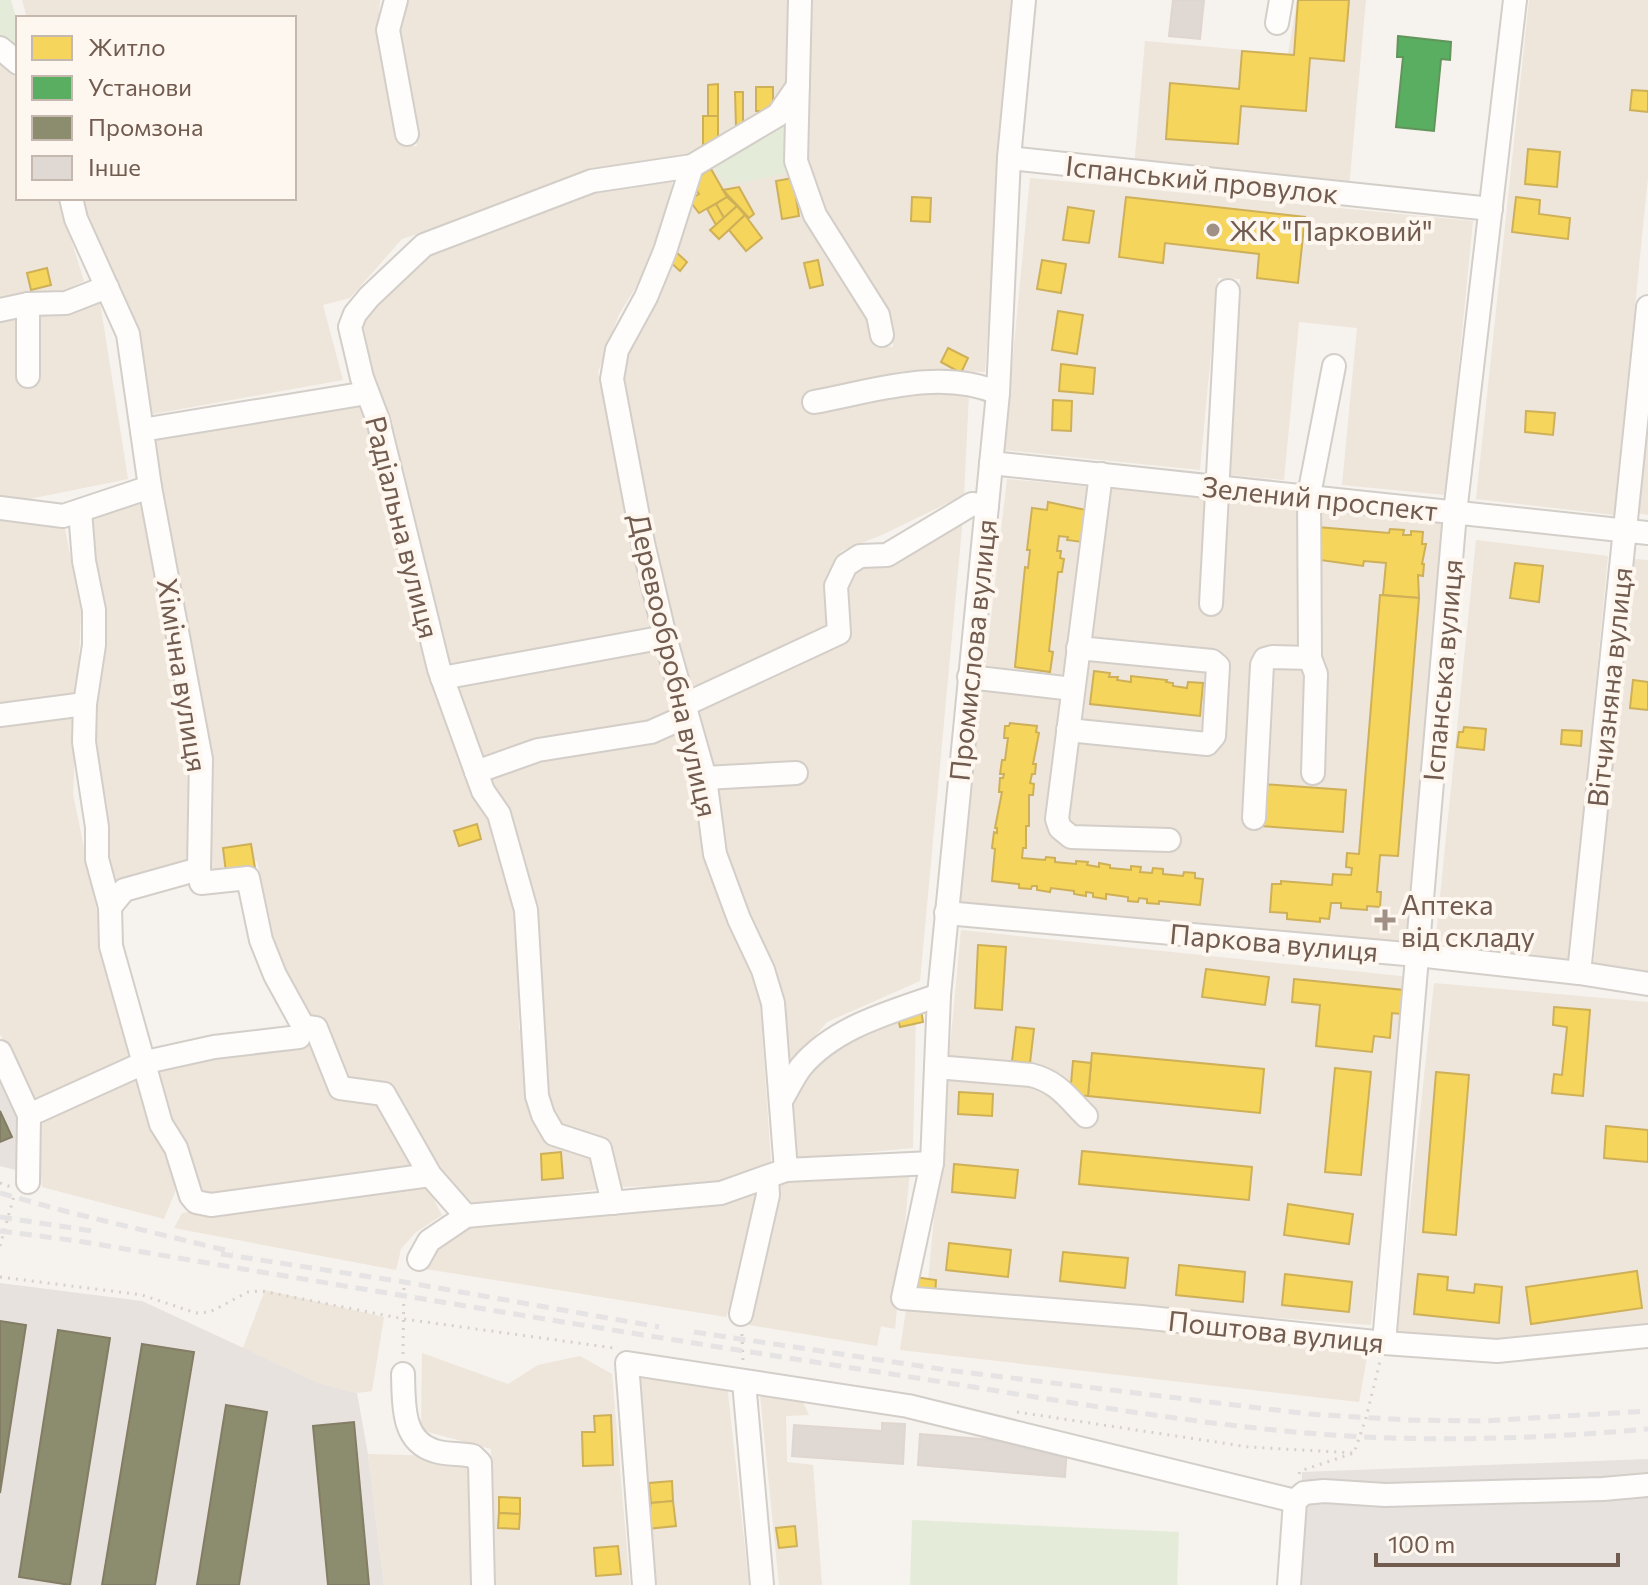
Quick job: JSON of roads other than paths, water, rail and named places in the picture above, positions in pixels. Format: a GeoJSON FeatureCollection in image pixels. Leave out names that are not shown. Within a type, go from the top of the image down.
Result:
{"type":"FeatureCollection","features":[{"type":"Feature","properties":{"kind":"street"},"geometry":{"type":"LineString","coordinates":[[396,0],[388,30],[407,134]]}},
{"type":"Feature","properties":{"kind":"street"},"geometry":{"type":"LineString","coordinates":[[800,0],[796,161],[815,215],[878,315],[882,335]]}},
{"type":"Feature","properties":{"kind":"street","name":"Промислова вулиця"},"geometry":{"type":"LineString","coordinates":[[903,1298],[932,1163],[939,995],[998,393],[1009,158],[1024,0]]}},
{"type":"Feature","properties":{"kind":"street"},"geometry":{"type":"LineString","coordinates":[[1277,23],[1281,0]]}},
{"type":"Feature","properties":{"kind":"street","name":"Іспанська вулиця"},"geometry":{"type":"LineString","coordinates":[[1384,1343],[1455,513],[1515,0]]}},
{"type":"Feature","properties":{"kind":"street"},"geometry":{"type":"LineString","coordinates":[[0,48],[16,61]]}},
{"type":"Feature","properties":{"kind":"street","name":"Радіальна вулиця"},"geometry":{"type":"LineString","coordinates":[[613,1203],[600,1149],[554,1134],[537,1096],[526,910],[499,814],[483,791],[442,678],[378,420],[367,393],[350,327],[355,314],[424,245],[592,181],[692,166],[778,115],[798,86]]}},
{"type":"Feature","properties":{"kind":"street","name":"Іспанський провулок"},"geometry":{"type":"LineString","coordinates":[[1009,158],[1491,209]]}},
{"type":"Feature","properties":{"kind":"street","name":"Деревообробна вулиця"},"geometry":{"type":"LineString","coordinates":[[692,166],[665,251],[646,297],[617,350],[612,379],[643,543],[665,637],[705,778],[715,854],[739,919],[763,970],[773,1003],[782,1099],[777,1173],[768,1195],[741,1314]]}},
{"type":"Feature","properties":{"kind":"street","name":"Хімічна вулиця"},"geometry":{"type":"LineString","coordinates":[[71,200],[76,219],[128,334],[150,487],[201,759],[199,869]]}},
{"type":"Feature","properties":{"kind":"street"},"geometry":{"type":"LineString","coordinates":[[0,310],[28,304],[66,303],[107,287]]}},
{"type":"Feature","properties":{"kind":"street"},"geometry":{"type":"LineString","coordinates":[[1211,604],[1228,291]]}},
{"type":"Feature","properties":{"kind":"street"},"geometry":{"type":"LineString","coordinates":[[28,304],[28,376]]}},
{"type":"Feature","properties":{"kind":"street","name":"Вітчизняна вулиця"},"geometry":{"type":"LineString","coordinates":[[1579,973],[1637,532],[1648,307]]}},
{"type":"Feature","properties":{"kind":"street"},"geometry":{"type":"LineString","coordinates":[[1313,773],[1316,674],[1310,658],[1309,495],[1334,366]]}},
{"type":"Feature","properties":{"kind":"street"},"geometry":{"type":"LineString","coordinates":[[814,402],[927,381],[977,384],[998,393]]}},
{"type":"Feature","properties":{"kind":"street"},"geometry":{"type":"LineString","coordinates":[[142,430],[367,393]]}},
{"type":"Feature","properties":{"kind":"street","name":"Зелений проспект"},"geometry":{"type":"LineString","coordinates":[[991,463],[1637,532]]}},
{"type":"Feature","properties":{"kind":"street"},"geometry":{"type":"LineString","coordinates":[[1101,474],[1057,819],[1060,828],[1071,837],[1169,840]]}},
{"type":"Feature","properties":{"kind":"street"},"geometry":{"type":"LineString","coordinates":[[0,508],[63,516],[150,487]]}},
{"type":"Feature","properties":{"kind":"street"},"geometry":{"type":"LineString","coordinates":[[476,772],[538,750],[651,732],[685,711],[839,633],[836,586],[846,565],[860,556],[887,555],[972,504],[987,506]]}},
{"type":"Feature","properties":{"kind":"street"},"geometry":{"type":"LineString","coordinates":[[80,511],[84,561],[94,610],[94,645],[85,704],[84,742],[97,827],[97,859],[110,907],[111,946],[161,1124],[176,1148],[188,1189],[196,1202],[211,1205],[430,1175]]}},
{"type":"Feature","properties":{"kind":"street"},"geometry":{"type":"LineString","coordinates":[[442,678],[665,637]]}},
{"type":"Feature","properties":{"kind":"street"},"geometry":{"type":"LineString","coordinates":[[1068,730],[1207,744],[1214,736],[1218,666],[1212,661],[1078,648]]}},
{"type":"Feature","properties":{"kind":"street"},"geometry":{"type":"LineString","coordinates":[[1254,818],[1262,665],[1265,659],[1272,657],[1310,658]]}},
{"type":"Feature","properties":{"kind":"street"},"geometry":{"type":"LineString","coordinates":[[969,677],[1073,689]]}},
{"type":"Feature","properties":{"kind":"street"},"geometry":{"type":"LineString","coordinates":[[0,715],[85,704]]}},
{"type":"Feature","properties":{"kind":"street"},"geometry":{"type":"LineString","coordinates":[[705,778],[796,773]]}},
{"type":"Feature","properties":{"kind":"street"},"geometry":{"type":"LineString","coordinates":[[29,1115],[146,1062],[214,1047],[299,1037],[303,1026],[275,975],[261,940],[248,878],[201,883],[199,869],[124,890],[110,907]]}},
{"type":"Feature","properties":{"kind":"street","name":"Паркова вулиця"},"geometry":{"type":"LineString","coordinates":[[946,913],[1417,955],[1648,984]]}},
{"type":"Feature","properties":{"kind":"street"},"geometry":{"type":"LineString","coordinates":[[782,1099],[802,1066],[837,1036],[939,995]]}},
{"type":"Feature","properties":{"kind":"street"},"geometry":{"type":"LineString","coordinates":[[303,1026],[316,1028],[340,1088],[384,1094],[430,1175],[466,1216]]}},
{"type":"Feature","properties":{"kind":"street"},"geometry":{"type":"LineString","coordinates":[[0,1052],[29,1115],[28,1182]]}},
{"type":"Feature","properties":{"kind":"street"},"geometry":{"type":"LineString","coordinates":[[936,1067],[1046,1079],[1054,1083],[1086,1116]]}},
{"type":"Feature","properties":{"kind":"street"},"geometry":{"type":"LineString","coordinates":[[419,1259],[429,1241],[466,1216],[721,1193],[777,1173],[932,1163]]}},
{"type":"Feature","properties":{"kind":"street","name":"Поштова вулиця"},"geometry":{"type":"LineString","coordinates":[[903,1298],[1497,1351],[1648,1336]]}},
{"type":"Feature","properties":{"kind":"street"},"geometry":{"type":"LineString","coordinates":[[644,1585],[627,1363],[908,1406],[1291,1500],[1304,1493],[1324,1491],[1385,1495],[1648,1485]]}},
{"type":"Feature","properties":{"kind":"street"},"geometry":{"type":"LineString","coordinates":[[403,1374],[405,1421],[416,1440],[437,1452],[473,1456],[480,1463],[483,1585]]}},
{"type":"Feature","properties":{"kind":"street"},"geometry":{"type":"LineString","coordinates":[[744,1382],[762,1585]]}},
{"type":"Feature","properties":{"kind":"street"},"geometry":{"type":"LineString","coordinates":[[1289,1585],[1291,1500]]}},
{"type":"Feature","properties":{"kind":"railway"},"geometry":{"type":"LineString","coordinates":[[0,1193],[233,1252]]}},
{"type":"Feature","properties":{"kind":"railway"},"geometry":{"type":"LineString","coordinates":[[0,1217],[99,1232]]}},
{"type":"Feature","properties":{"kind":"railway"},"geometry":{"type":"LineString","coordinates":[[0,1231],[78,1241],[1034,1397],[1252,1428],[1435,1439],[1648,1429]]}},
{"type":"Feature","properties":{"kind":"railway"},"geometry":{"type":"LineString","coordinates":[[221,1254],[404,1282],[659,1327]]}},
{"type":"Feature","properties":{"kind":"railway"},"geometry":{"type":"LineString","coordinates":[[694,1332],[954,1371],[1309,1414],[1483,1421],[1648,1411]]}},
{"type":"Feature","properties":{"kind":"place","name":"ЖК \"Парковий\""},"geometry":{"type":"Point","coordinates":[1213,230]}},
{"type":"Feature","properties":{"kind":"place","name":"Аптека від складу"},"geometry":{"type":"Point","coordinates":[1385,920]}}]}
